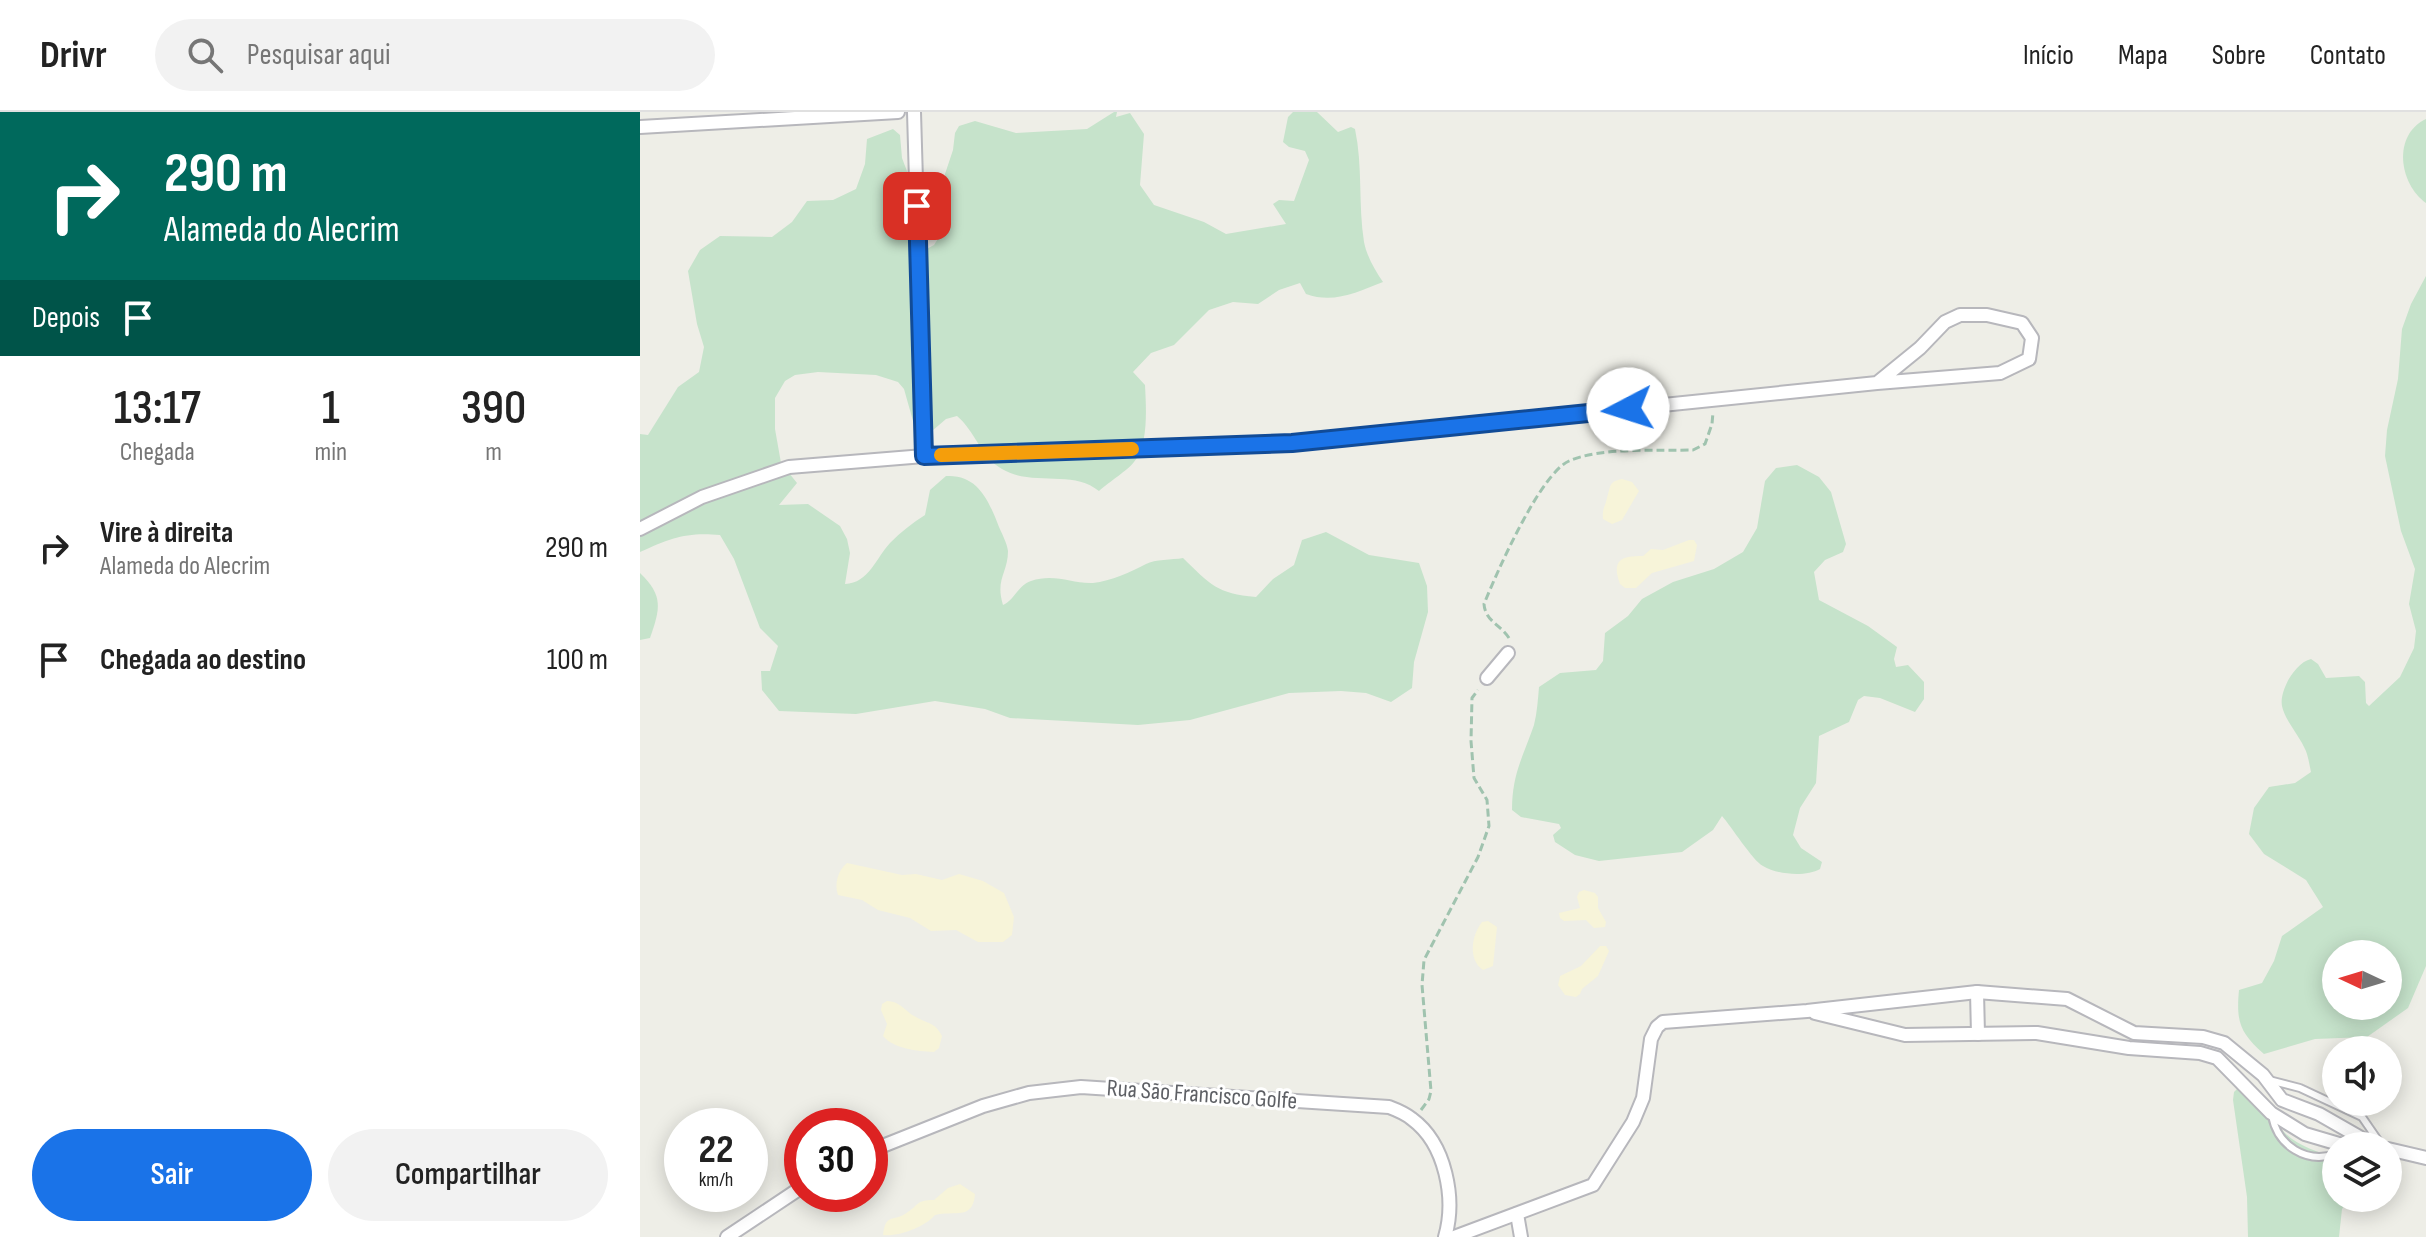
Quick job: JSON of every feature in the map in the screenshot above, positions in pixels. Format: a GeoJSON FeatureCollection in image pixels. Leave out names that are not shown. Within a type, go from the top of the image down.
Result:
{"type":"FeatureCollection","features":[{"type":"Feature","properties":{"kind":"street"},"geometry":{"type":"LineString","coordinates":[[640,127],[729,117],[898,112]]}},
{"type":"Feature","properties":{"kind":"street"},"geometry":{"type":"LineString","coordinates":[[914,112],[924,456]]}},
{"type":"Feature","properties":{"kind":"street"},"geometry":{"type":"LineString","coordinates":[[640,529],[702,497],[789,467],[924,456],[1292,443],[2000,373],[2029,359],[2032,338],[2022,323],[1987,315],[1960,315],[1945,322],[1920,348],[1877,383]]}},
{"type":"Feature","properties":{"kind":"street"},"geometry":{"type":"LineString","coordinates":[[1487,678],[1508,653]]}},
{"type":"Feature","properties":{"kind":"street"},"geometry":{"type":"LineString","coordinates":[[1977,992],[1978,1034]]}},
{"type":"Feature","properties":{"kind":"street"},"geometry":{"type":"LineString","coordinates":[[1454,1237],[1593,1185],[1633,1122],[1643,1098],[1651,1039],[1663,1022],[1807,1011],[1977,992],[2067,999],[2134,1033],[2203,1037],[2224,1043],[2266,1079],[2282,1100],[2319,1114],[2350,1132]]}},
{"type":"Feature","properties":{"kind":"street"},"geometry":{"type":"LineString","coordinates":[[1807,1011],[1905,1035],[2037,1033],[2129,1048],[2200,1053],[2217,1058],[2271,1113],[2305,1134],[2322,1139]]}},
{"type":"Feature","properties":{"kind":"street","name":"Rua São Francisco Golfe"},"geometry":{"type":"LineString","coordinates":[[888,1144],[983,1106],[1029,1093],[1081,1087],[1389,1107],[1413,1119]]}},
{"type":"Feature","properties":{"kind":"street"},"geometry":{"type":"LineString","coordinates":[[1413,1119],[1430,1140],[1444,1167],[1451,1194],[1450,1220],[1445,1237]]}},
{"type":"Feature","properties":{"kind":"street"},"geometry":{"type":"LineString","coordinates":[[2402,1152],[2426,1158]]}},
{"type":"Feature","properties":{"kind":"street"},"geometry":{"type":"LineString","coordinates":[[727,1237],[784,1199]]}},
{"type":"Feature","properties":{"kind":"street"},"geometry":{"type":"LineString","coordinates":[[1517,1214],[1521,1237]]}},
{"type":"Feature","properties":{"kind":"lane"},"geometry":{"type":"LineString","coordinates":[[2266,1079],[2300,1088],[2362,1117],[2372,1132]]}},
{"type":"Feature","properties":{"kind":"lane"},"geometry":{"type":"LineString","coordinates":[[2271,1113],[2278,1135],[2289,1148],[2322,1157]]}},
{"type":"Feature","properties":{"kind":"path"},"geometry":{"type":"LineString","coordinates":[[1508,653],[1508,635],[1491,621],[1484,604],[1534,500],[1566,462],[1590,454],[1693,450],[1705,444],[1712,424],[1713,401]]}},
{"type":"Feature","properties":{"kind":"path"},"geometry":{"type":"LineString","coordinates":[[1413,1119],[1429,1099],[1431,1091],[1422,985],[1424,960],[1478,857],[1489,826],[1487,800],[1474,778],[1471,741],[1472,698],[1487,678]]}},
{"type":"Feature","properties":{"kind":"green space"},"geometry":{"type":"Polygon","coordinates":[[[1117,112],[1116,117],[1130,113],[1144,134],[1140,185],[1154,205],[1204,222],[1226,234],[1286,224],[1273,204],[1279,200],[1294,201],[1309,160],[1305,151],[1283,142],[1288,117],[1293,112],[1317,112],[1338,132],[1351,127],[1355,129],[1364,242],[1383,282],[1345,296],[1326,298],[1306,294],[1300,283],[1279,290],[1258,304],[1233,302],[1209,310],[1174,345],[1151,353],[1133,372],[1145,385],[1146,425],[1142,446],[1131,465],[1099,491],[1077,481],[1026,477],[1002,469],[989,458],[957,416],[946,419],[932,431],[923,430],[913,421],[904,389],[898,382],[876,375],[818,372],[795,375],[785,381],[775,398],[775,429],[781,463],[797,483],[779,505],[808,504],[840,526],[850,553],[845,584],[853,583],[866,575],[890,543],[925,515],[930,490],[946,476],[966,479],[986,499],[1007,545],[1000,589],[1003,605],[1031,581],[1056,578],[1093,583],[1121,576],[1150,562],[1183,558],[1215,586],[1256,597],[1273,579],[1294,565],[1302,540],[1326,532],[1369,555],[1419,563],[1427,586],[1428,612],[1414,662],[1412,688],[1391,702],[1366,693],[1289,693],[1190,720],[1138,725],[1010,718],[985,709],[935,701],[856,714],[779,711],[762,690],[761,671],[770,671],[778,646],[760,628],[734,559],[720,535],[679,537],[640,552],[640,434],[648,435],[678,387],[699,372],[704,347],[688,271],[700,250],[720,236],[772,237],[792,222],[807,201],[833,200],[856,189],[865,164],[867,139],[893,129],[900,135],[902,158],[913,187],[908,244],[913,250],[921,252],[934,245],[946,226],[945,174],[959,126],[975,121],[1016,133],[1087,129],[1117,112]]]}},
{"type":"Feature","properties":{"kind":"green space"},"geometry":{"type":"Polygon","coordinates":[[[2426,119],[2426,203],[2410,184],[2403,160],[2408,136],[2415,126],[2426,119]]]}},
{"type":"Feature","properties":{"kind":"green space"},"geometry":{"type":"Polygon","coordinates":[[[2426,276],[2426,966],[2408,1008],[2402,1012],[2402,940],[2322,940],[2322,1020],[2391,1020],[2368,1036],[2322,1036],[2322,1039],[2264,1054],[2241,1026],[2239,990],[2262,983],[2274,961],[2282,936],[2323,907],[2306,880],[2264,854],[2249,834],[2254,808],[2269,787],[2295,783],[2311,772],[2305,750],[2282,706],[2283,692],[2294,671],[2311,659],[2326,678],[2359,676],[2365,682],[2366,703],[2369,706],[2400,677],[2414,648],[2416,631],[2409,604],[2415,569],[2401,531],[2385,456],[2398,379],[2402,329],[2426,276]]]}},
{"type":"Feature","properties":{"kind":"green space"},"geometry":{"type":"Polygon","coordinates":[[[1797,465],[1819,477],[1831,492],[1846,544],[1843,552],[1825,560],[1814,572],[1819,600],[1868,626],[1897,647],[1896,667],[1908,665],[1924,682],[1924,699],[1915,712],[1880,698],[1864,696],[1858,700],[1849,722],[1819,736],[1816,783],[1800,808],[1793,835],[1801,848],[1822,862],[1820,869],[1792,874],[1763,866],[1722,816],[1713,830],[1682,852],[1599,861],[1575,855],[1555,842],[1553,835],[1561,828],[1559,824],[1521,817],[1512,810],[1516,776],[1534,725],[1539,687],[1560,673],[1596,670],[1603,661],[1605,633],[1628,616],[1642,599],[1673,582],[1714,569],[1743,552],[1757,528],[1765,481],[1776,468],[1797,465]]]}},
{"type":"Feature","properties":{"kind":"green space"},"geometry":{"type":"Polygon","coordinates":[[[640,573],[653,589],[658,611],[650,638],[640,640],[640,573]]]}},
{"type":"Feature","properties":{"kind":"green space"},"geometry":{"type":"Polygon","coordinates":[[[2241,1085],[2248,1089],[2289,1137],[2322,1152],[2322,1212],[2342,1212],[2339,1237],[2248,1237],[2247,1197],[2234,1092],[2241,1085]]]}},
{"type":"Feature","properties":{"kind":"sand"},"geometry":{"type":"Polygon","coordinates":[[[1622,479],[1632,482],[1639,491],[1622,520],[1612,524],[1603,519],[1603,510],[1611,485],[1622,479]]]}},
{"type":"Feature","properties":{"kind":"sand"},"geometry":{"type":"Polygon","coordinates":[[[1694,540],[1697,545],[1694,561],[1652,573],[1636,588],[1625,588],[1620,584],[1617,569],[1624,558],[1643,556],[1651,549],[1663,550],[1694,540]]]}},
{"type":"Feature","properties":{"kind":"sand"},"geometry":{"type":"Polygon","coordinates":[[[847,863],[902,875],[916,874],[942,880],[959,874],[983,881],[1004,893],[1014,917],[1012,935],[1003,942],[978,942],[956,930],[931,931],[910,918],[878,910],[862,900],[838,895],[838,878],[847,863]]]}},
{"type":"Feature","properties":{"kind":"sand"},"geometry":{"type":"Polygon","coordinates":[[[1584,890],[1598,897],[1598,908],[1606,922],[1605,927],[1594,928],[1586,920],[1564,921],[1560,918],[1559,913],[1580,908],[1577,897],[1584,890]]]}},
{"type":"Feature","properties":{"kind":"sand"},"geometry":{"type":"Polygon","coordinates":[[[1488,921],[1497,927],[1493,966],[1483,970],[1475,960],[1473,948],[1478,928],[1482,922],[1488,921]]]}},
{"type":"Feature","properties":{"kind":"sand"},"geometry":{"type":"Polygon","coordinates":[[[1600,946],[1606,946],[1609,951],[1598,976],[1576,997],[1565,995],[1558,985],[1560,976],[1581,966],[1600,946]]]}},
{"type":"Feature","properties":{"kind":"sand"},"geometry":{"type":"Polygon","coordinates":[[[887,1001],[900,1005],[937,1028],[942,1036],[939,1048],[934,1052],[899,1047],[883,1036],[887,1024],[881,1010],[882,1004],[887,1001]]]}},
{"type":"Feature","properties":{"kind":"sand"},"geometry":{"type":"Polygon","coordinates":[[[960,1184],[975,1194],[971,1208],[961,1213],[935,1215],[911,1230],[883,1235],[888,1221],[960,1184]]]}},
{"type":"Feature","properties":{"kind":"slow traffic"},"geometry":{"type":"LineString","coordinates":[[941,455],[1132,449]]}},
{"type":"Feature","properties":{"kind":"route"},"geometry":{"type":"LineString","coordinates":[[917,206],[924,456],[1292,443],[1628,409]]}}]}
